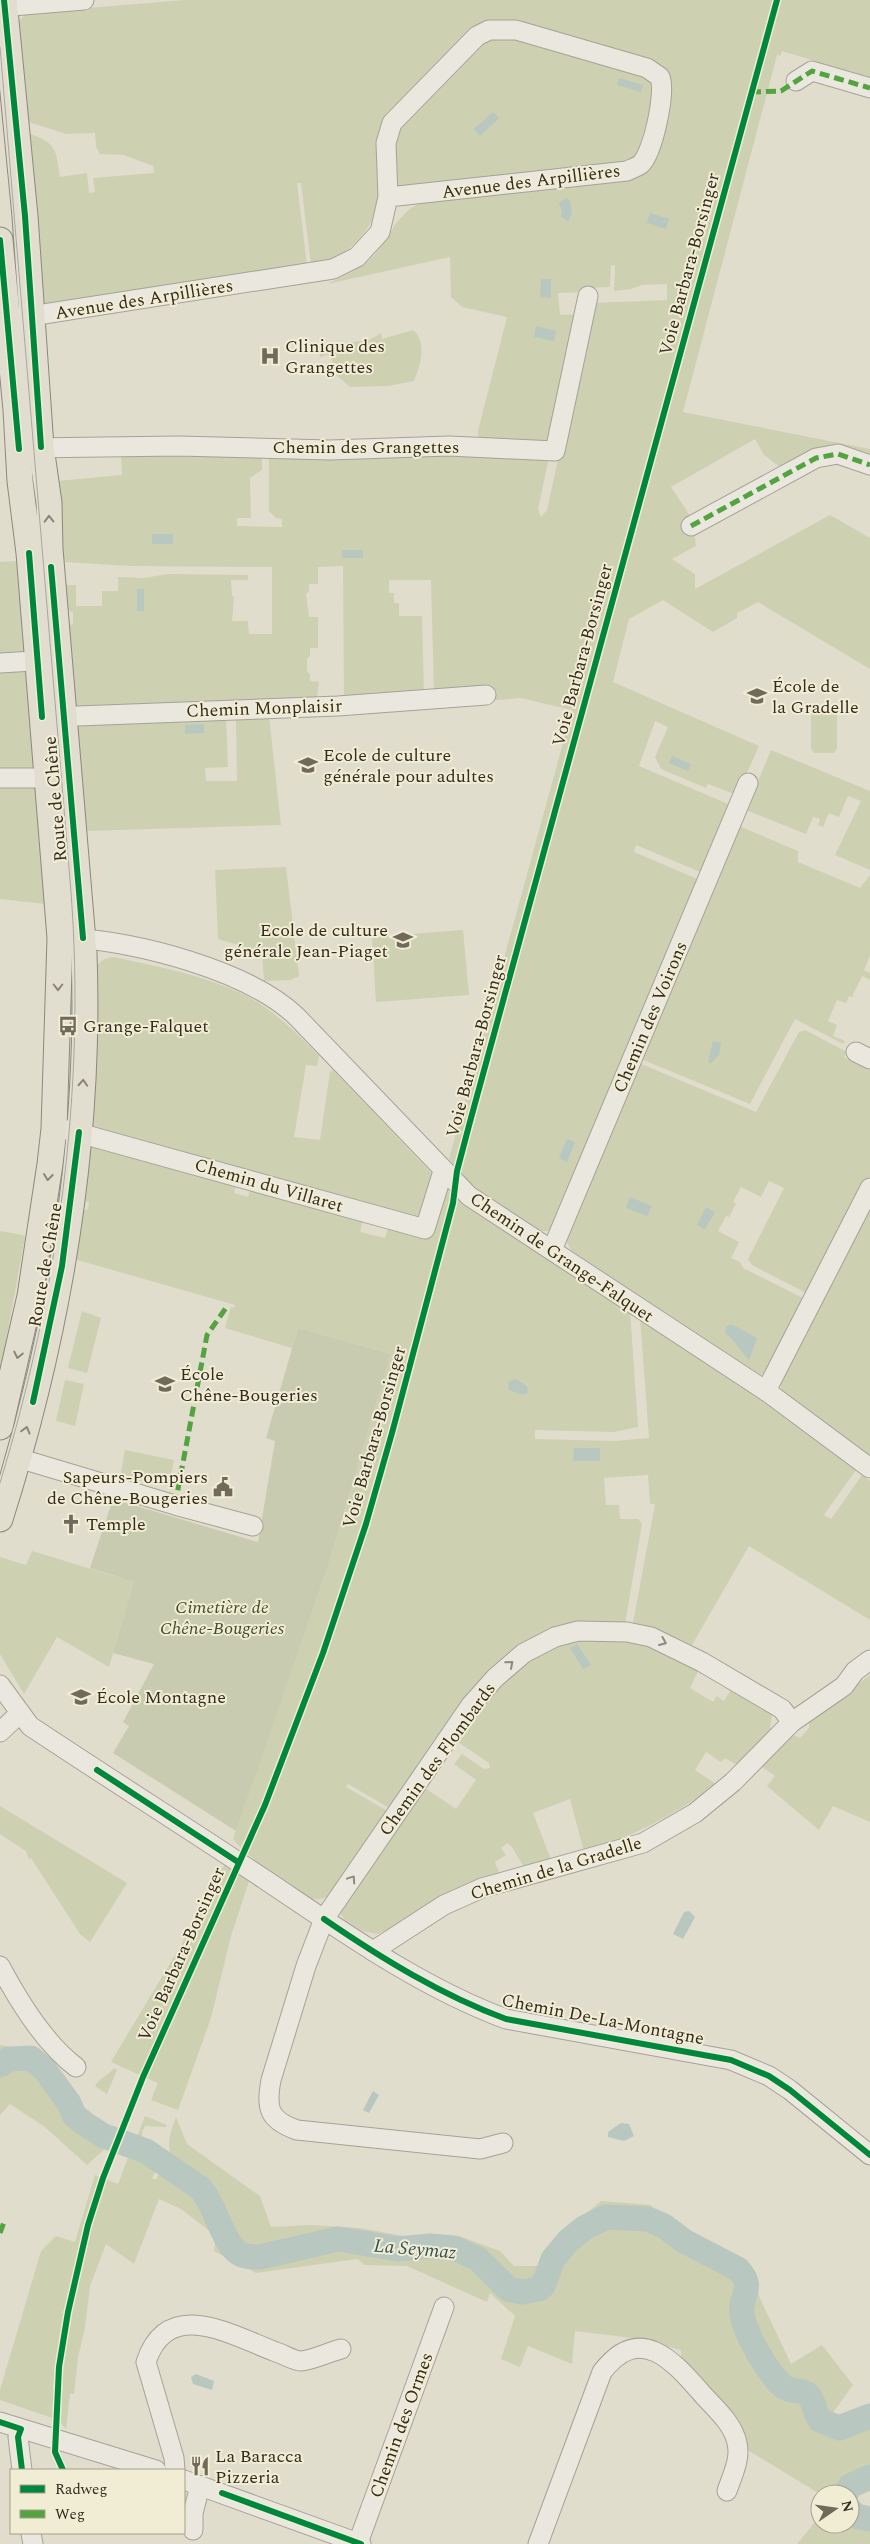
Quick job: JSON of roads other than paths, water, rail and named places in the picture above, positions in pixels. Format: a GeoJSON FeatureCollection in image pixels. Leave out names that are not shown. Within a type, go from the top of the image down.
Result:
{"type":"FeatureCollection","features":[{"type":"Feature","properties":{"kind":"main road","name":"Route de Chêne"},"geometry":{"type":"LineString","coordinates":[[0,1518],[9,1455],[56,1301],[70,1212],[79,1132],[85,1027],[71,938],[49,661],[29,553],[20,481],[30,448],[20,318],[26,231],[3,4]]}},
{"type":"Feature","properties":{"kind":"main road","name":"Route de Chêne"},"geometry":{"type":"LineString","coordinates":[[0,240],[20,318]]}},
{"type":"Feature","properties":{"kind":"main road","name":"Route de Chêne"},"geometry":{"type":"LineString","coordinates":[[0,1426],[34,1270],[54,1129],[71,938]]}},
{"type":"Feature","properties":{"kind":"street"},"geometry":{"type":"LineString","coordinates":[[3,4],[84,0]]}},
{"type":"Feature","properties":{"kind":"street","name":"Avenue des Arpillières"},"geometry":{"type":"LineString","coordinates":[[20,318],[333,269],[356,257],[380,232],[388,198],[386,143],[392,123],[477,36],[489,30],[516,30],[647,68],[660,77],[663,92],[648,153],[640,165],[627,171],[388,198]]}},
{"type":"Feature","properties":{"kind":"street"},"geometry":{"type":"LineString","coordinates":[[796,81],[812,71],[870,88]]}},
{"type":"Feature","properties":{"kind":"street"},"geometry":{"type":"LineString","coordinates":[[0,233],[26,231]]}},
{"type":"Feature","properties":{"kind":"street","name":"Chemin des Grangettes"},"geometry":{"type":"LineString","coordinates":[[30,448],[179,446],[330,450],[450,446],[555,451],[588,296]]}},
{"type":"Feature","properties":{"kind":"street"},"geometry":{"type":"LineString","coordinates":[[691,526],[816,458],[838,454],[870,465]]}},
{"type":"Feature","properties":{"kind":"street"},"geometry":{"type":"LineString","coordinates":[[0,663],[49,661]]}},
{"type":"Feature","properties":{"kind":"street","name":"Chemin Monplaisir"},"geometry":{"type":"LineString","coordinates":[[53,716],[338,706],[486,695]]}},
{"type":"Feature","properties":{"kind":"street"},"geometry":{"type":"LineString","coordinates":[[0,778],[58,778]]}},
{"type":"Feature","properties":{"kind":"street","name":"Chemin des Voirons"},"geometry":{"type":"LineString","coordinates":[[552,1250],[748,783]]}},
{"type":"Feature","properties":{"kind":"street","name":"Chemin de Grange-Falquet"},"geometry":{"type":"LineString","coordinates":[[71,938],[146,950],[179,958],[272,995],[296,1016],[443,1171],[470,1196],[766,1391],[870,1468]]}},
{"type":"Feature","properties":{"kind":"street","name":"Chemin du Villaret"},"geometry":{"type":"LineString","coordinates":[[54,1129],[79,1132],[425,1229],[443,1171]]}},
{"type":"Feature","properties":{"kind":"street"},"geometry":{"type":"LineString","coordinates":[[766,1391],[870,1188]]}},
{"type":"Feature","properties":{"kind":"street"},"geometry":{"type":"LineString","coordinates":[[9,1455],[175,1505],[253,1526]]}},
{"type":"Feature","properties":{"kind":"street","name":"Chemin des Flombards"},"geometry":{"type":"LineString","coordinates":[[503,2143],[480,2149],[297,2130],[282,2125],[274,2118],[268,2096],[271,2080],[306,1966],[324,1919],[471,1705],[514,1660],[547,1641],[566,1634],[594,1630],[627,1632],[651,1637],[702,1662],[782,1709],[792,1722]]}},
{"type":"Feature","properties":{"kind":"street","name":"Chemin de la Gradelle"},"geometry":{"type":"LineString","coordinates":[[373,1951],[444,1905],[482,1888],[644,1843],[695,1814],[733,1782],[792,1722],[844,1686],[855,1671],[870,1660]]}},
{"type":"Feature","properties":{"kind":"street","name":"Chemin De-La-Montagne"},"geometry":{"type":"LineString","coordinates":[[0,1685],[30,1726],[373,1951],[433,1986],[478,2008],[506,2019],[712,2055],[748,2066],[769,2076],[795,2094],[870,2155]]}},
{"type":"Feature","properties":{"kind":"street"},"geometry":{"type":"LineString","coordinates":[[0,1732],[20,1714]]}},
{"type":"Feature","properties":{"kind":"street"},"geometry":{"type":"LineString","coordinates":[[0,1966],[18,2000],[64,2056],[76,2067]]}},
{"type":"Feature","properties":{"kind":"street","name":"Chemin des Ormes"},"geometry":{"type":"LineString","coordinates":[[360,2544],[444,2307]]}},
{"type":"Feature","properties":{"kind":"street"},"geometry":{"type":"LineString","coordinates":[[175,2469],[174,2458],[146,2362],[150,2350],[162,2333],[180,2326],[202,2326],[300,2361],[342,2349]]}},
{"type":"Feature","properties":{"kind":"street"},"geometry":{"type":"LineString","coordinates":[[538,2544],[602,2372],[614,2357],[630,2349],[646,2348],[668,2358],[728,2422],[736,2437],[738,2450],[727,2491]]}},
{"type":"Feature","properties":{"kind":"street"},"geometry":{"type":"LineString","coordinates":[[0,2422],[153,2469]]}},
{"type":"Feature","properties":{"kind":"street"},"geometry":{"type":"LineString","coordinates":[[21,2428],[18,2436],[22,2469]]}},
{"type":"Feature","properties":{"kind":"street"},"geometry":{"type":"LineString","coordinates":[[195,2537],[192,2483],[360,2544]]}},
{"type":"Feature","properties":{"kind":"street"},"geometry":{"type":"LineString","coordinates":[[185,2509],[195,2537]]}},
{"type":"Feature","properties":{"kind":"waterway","name":"La Seymaz"},"geometry":{"type":"LineString","coordinates":[[0,2065],[9,2059],[31,2058],[45,2070],[69,2103],[74,2115],[85,2124],[104,2136],[146,2151],[200,2188],[210,2203],[227,2239],[239,2254],[245,2256],[260,2257],[338,2239],[398,2249],[430,2246],[454,2248],[478,2259],[508,2289],[522,2292],[539,2289],[543,2286],[553,2259],[568,2241],[584,2228],[606,2217],[648,2219],[664,2226],[684,2241],[738,2269],[747,2287],[741,2308],[742,2315],[758,2354],[771,2373],[784,2387],[804,2392],[809,2396],[820,2420],[839,2428],[870,2416]]}},
{"type":"Feature","properties":{"kind":"waterway","name":"La Seymaz"},"geometry":{"type":"LineString","coordinates":[[854,2484],[870,2477]]}},
{"type":"Feature","properties":{"kind":"waterway","name":"La Seymaz"},"geometry":{"type":"LineString","coordinates":[[860,2517],[870,2519]]}},
{"type":"Feature","properties":{"kind":"tram line"},"geometry":{"type":"LineString","coordinates":[[0,47],[71,892],[75,966],[70,1116],[63,1190],[52,1265],[38,1338],[0,1483]]}},
{"type":"Feature","properties":{"kind":"place","name":"Clinique des Grangettes"},"geometry":{"type":"Point","coordinates":[270,356]}},
{"type":"Feature","properties":{"kind":"place","name":"École de la Gradelle"},"geometry":{"type":"Point","coordinates":[757,696]}},
{"type":"Feature","properties":{"kind":"place","name":"Ecole de culture générale pour adultes"},"geometry":{"type":"Point","coordinates":[308,765]}},
{"type":"Feature","properties":{"kind":"place","name":"Ecole de culture générale Jean-Piaget"},"geometry":{"type":"Point","coordinates":[403,940]}},
{"type":"Feature","properties":{"kind":"place","name":"Grange-Falquet"},"geometry":{"type":"Point","coordinates":[68,1026]}},
{"type":"Feature","properties":{"kind":"place","name":"École Chêne-Bougeries"},"geometry":{"type":"Point","coordinates":[165,1384]}},
{"type":"Feature","properties":{"kind":"place","name":"Sapeurs-Pompiers de Chêne-Bougeries"},"geometry":{"type":"Point","coordinates":[223,1487]}},
{"type":"Feature","properties":{"kind":"place","name":"Temple"},"geometry":{"type":"Point","coordinates":[71,1524]}},
{"type":"Feature","properties":{"kind":"place","name":"École Montagne"},"geometry":{"type":"Point","coordinates":[81,1697]}},
{"type":"Feature","properties":{"kind":"place","name":"La Baracca Pizzeria"},"geometry":{"type":"Point","coordinates":[200,2466]}},
{"type":"Feature","properties":{"kind":"park label","name":"Cimetière de Chêne-Bougeries"},"geometry":{"type":"Point","coordinates":[222,1617]}}]}
